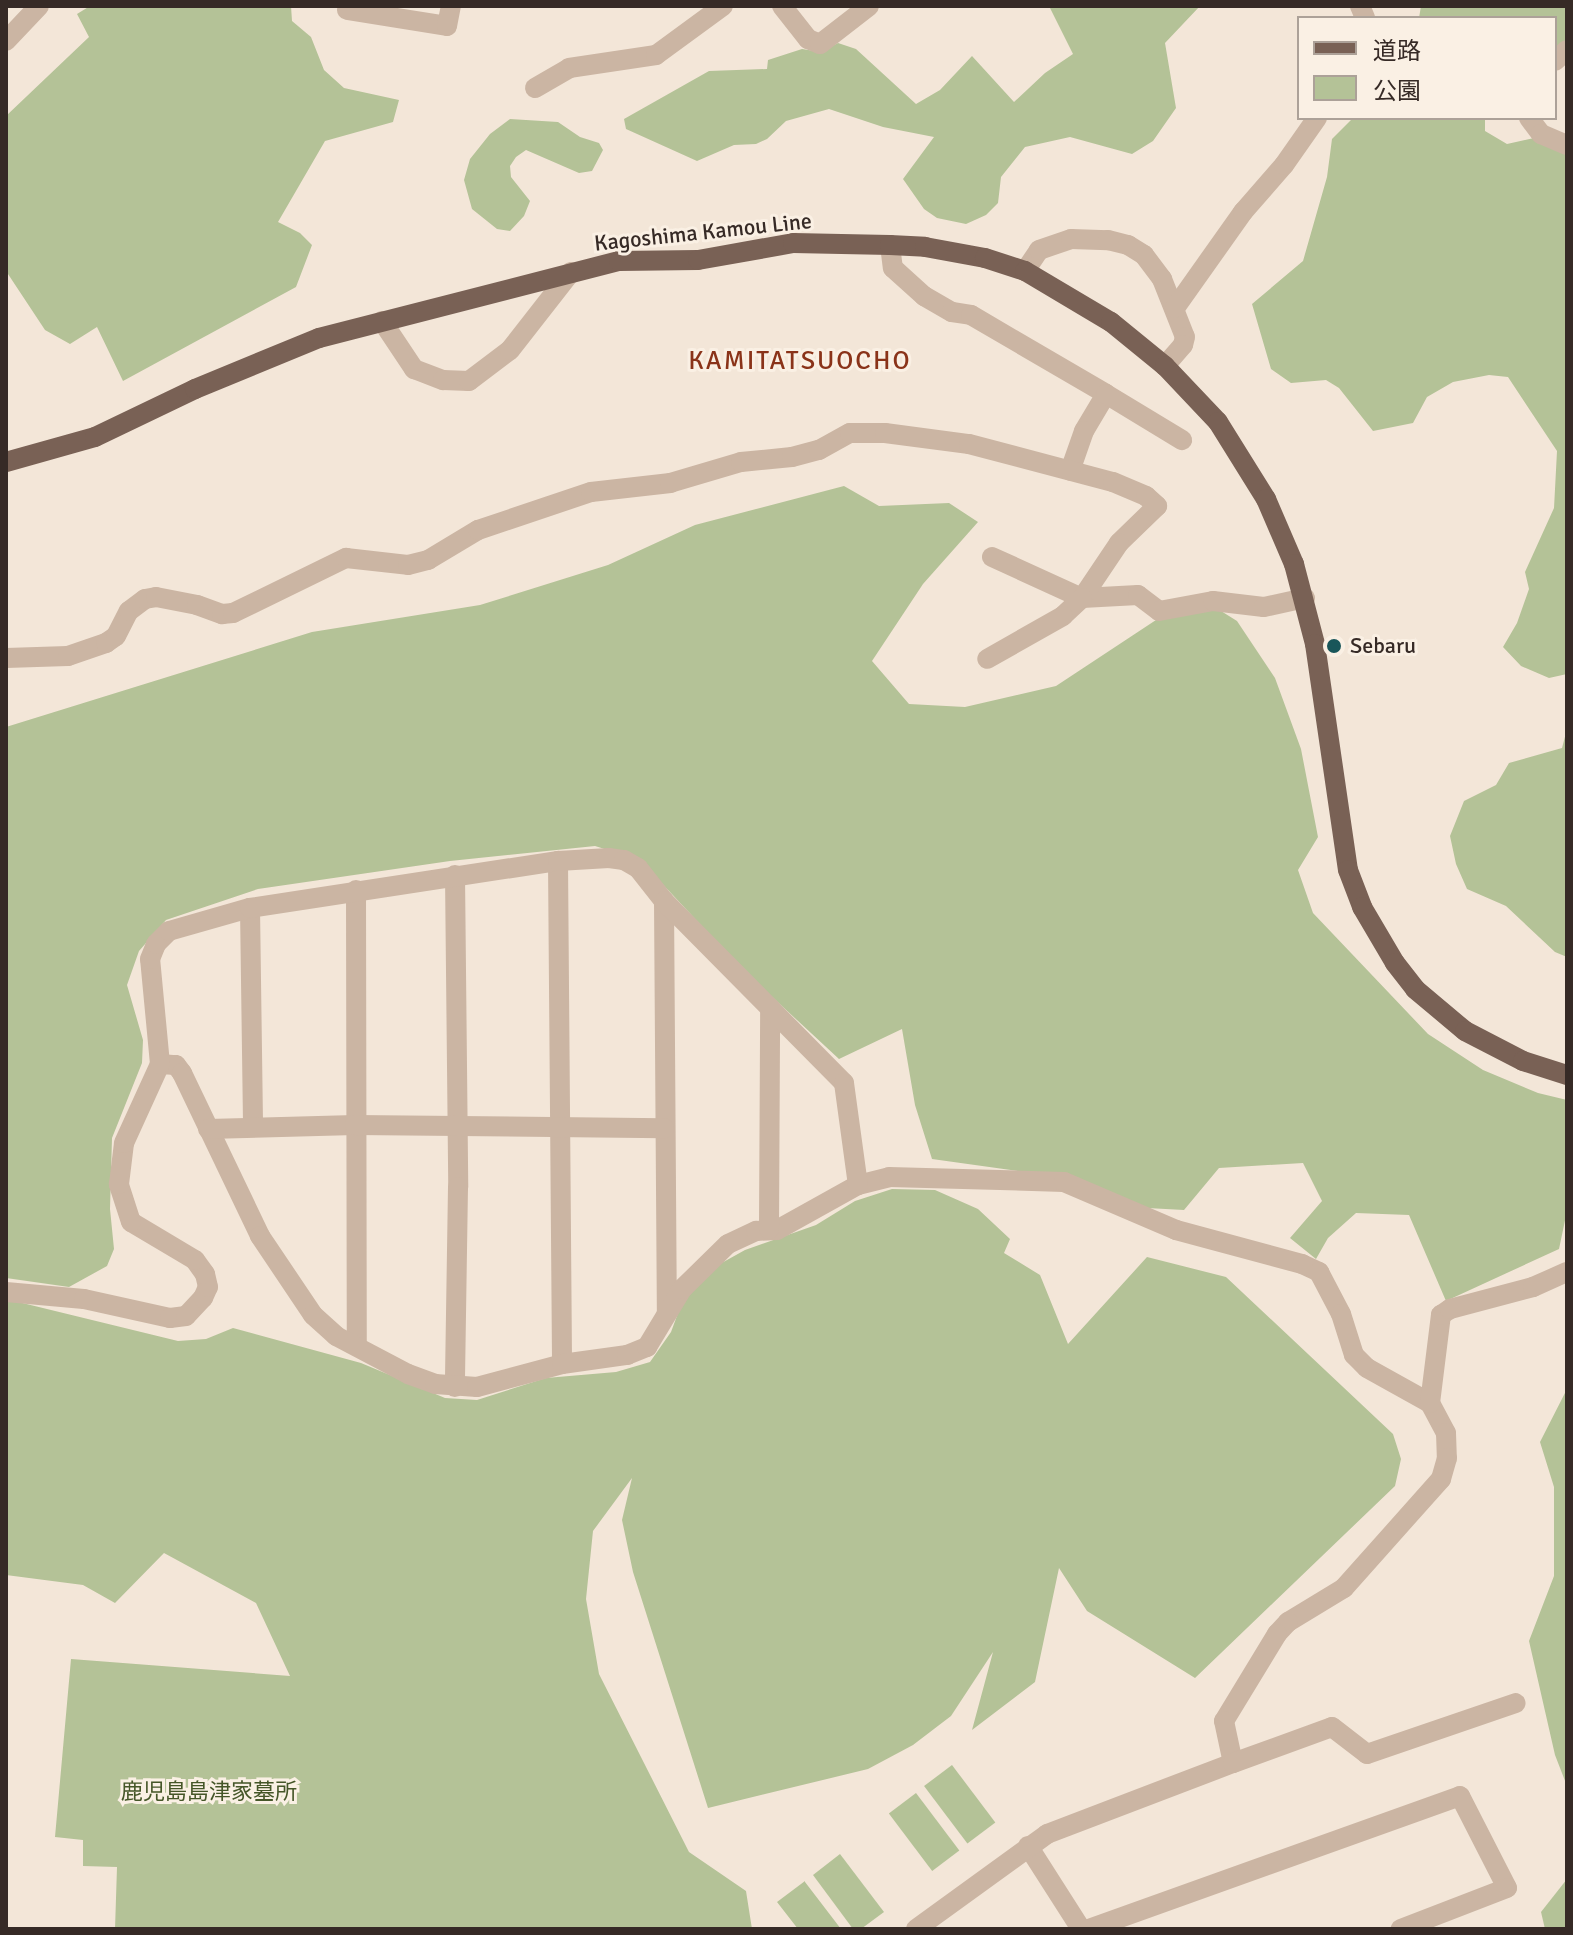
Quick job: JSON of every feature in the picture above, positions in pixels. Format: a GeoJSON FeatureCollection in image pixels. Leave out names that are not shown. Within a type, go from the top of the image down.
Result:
{"type":"FeatureCollection","features":[{"type":"Feature","properties":{"kind":"main road","name":"Kagoshima Kamou Line"},"geometry":{"type":"LineString","coordinates":[[6,462],[95,437],[195,389],[319,338],[619,261],[698,260],[793,243],[890,245],[925,247],[985,258],[1025,271],[1111,322],[1165,366],[1218,422],[1252,473],[1287,542],[1305,598],[1324,697],[1345,855],[1362,907],[1377,936],[1415,989],[1454,1023],[1523,1061],[1567,1075]]}},
{"type":"Feature","properties":{"kind":"street"},"geometry":{"type":"LineString","coordinates":[[6,41],[39,6]]}},
{"type":"Feature","properties":{"kind":"street"},"geometry":{"type":"LineString","coordinates":[[347,10],[447,26],[451,6]]}},
{"type":"Feature","properties":{"kind":"street"},"geometry":{"type":"LineString","coordinates":[[535,88],[569,68],[656,55],[723,6]]}},
{"type":"Feature","properties":{"kind":"street"},"geometry":{"type":"LineString","coordinates":[[782,6],[808,39],[820,44],[869,6]]}},
{"type":"Feature","properties":{"kind":"street"},"geometry":{"type":"LineString","coordinates":[[1175,308],[1243,212],[1284,165],[1316,120]]}},
{"type":"Feature","properties":{"kind":"street"},"geometry":{"type":"LineString","coordinates":[[1530,120],[1541,134],[1567,145]]}},
{"type":"Feature","properties":{"kind":"street"},"geometry":{"type":"LineString","coordinates":[[1025,271],[1047,245],[1086,238],[1128,245],[1144,255],[1162,279],[1185,337],[1183,345],[1165,366]]}},
{"type":"Feature","properties":{"kind":"street"},"geometry":{"type":"LineString","coordinates":[[890,245],[893,268],[924,296],[952,312],[971,315],[1182,440]]}},
{"type":"Feature","properties":{"kind":"street"},"geometry":{"type":"LineString","coordinates":[[382,321],[414,369],[443,380],[469,381],[510,350],[571,272]]}},
{"type":"Feature","properties":{"kind":"street"},"geometry":{"type":"LineString","coordinates":[[1070,471],[1084,431],[1106,394]]}},
{"type":"Feature","properties":{"kind":"street"},"geometry":{"type":"LineString","coordinates":[[6,658],[68,656],[106,643],[116,636],[129,611],[145,599],[156,597],[197,605],[222,614],[233,613],[346,558],[408,565],[428,560],[478,530],[591,492],[670,483],[741,462],[792,457],[819,450],[850,433],[885,433],[969,444],[1113,482],[1146,496],[1157,506],[1119,543],[1082,598],[1063,616],[987,659]]}},
{"type":"Feature","properties":{"kind":"street"},"geometry":{"type":"LineString","coordinates":[[992,557],[1082,598],[1138,595],[1159,611],[1213,601],[1264,607],[1305,598]]}},
{"type":"Feature","properties":{"kind":"street"},"geometry":{"type":"LineString","coordinates":[[6,1292],[84,1299],[170,1318],[186,1316],[203,1298],[208,1287],[205,1274],[195,1260],[131,1222],[119,1184],[124,1143],[160,1064],[150,959],[156,944],[169,931],[250,908],[558,861],[624,860],[638,868],[664,901],[844,1083],[858,1185]]}},
{"type":"Feature","properties":{"kind":"street"},"geometry":{"type":"LineString","coordinates":[[558,861],[562,1364]]}},
{"type":"Feature","properties":{"kind":"street"},"geometry":{"type":"LineString","coordinates":[[455,875],[455,1387]]}},
{"type":"Feature","properties":{"kind":"street"},"geometry":{"type":"LineString","coordinates":[[356,890],[357,1346]]}},
{"type":"Feature","properties":{"kind":"street"},"geometry":{"type":"LineString","coordinates":[[664,901],[667,1316]]}},
{"type":"Feature","properties":{"kind":"street"},"geometry":{"type":"LineString","coordinates":[[250,908],[253,1127]]}},
{"type":"Feature","properties":{"kind":"street"},"geometry":{"type":"LineString","coordinates":[[769,1229],[770,1008]]}},
{"type":"Feature","properties":{"kind":"street"},"geometry":{"type":"LineString","coordinates":[[160,1064],[176,1065],[182,1073],[260,1236],[284,1277],[313,1315],[336,1336],[408,1374],[455,1387],[477,1387],[562,1364],[627,1355],[647,1347],[682,1289],[707,1262],[744,1235],[777,1230],[858,1185],[889,1177],[1064,1182],[1176,1230],[1302,1264],[1319,1272],[1330,1288],[1354,1355],[1367,1368],[1430,1403],[1446,1433],[1447,1458],[1441,1479],[1344,1588],[1288,1622],[1277,1634],[1224,1721],[1233,1763]]}},
{"type":"Feature","properties":{"kind":"street"},"geometry":{"type":"LineString","coordinates":[[208,1129],[355,1125],[664,1128]]}},
{"type":"Feature","properties":{"kind":"street"},"geometry":{"type":"LineString","coordinates":[[1430,1403],[1441,1315],[1450,1309],[1533,1287],[1567,1272]]}},
{"type":"Feature","properties":{"kind":"street"},"geometry":{"type":"LineString","coordinates":[[916,1929],[1047,1834],[1233,1763],[1332,1727],[1367,1754],[1516,1703]]}},
{"type":"Feature","properties":{"kind":"street"},"geometry":{"type":"LineString","coordinates":[[1089,1929],[1460,1796],[1507,1888],[1401,1929]]}},
{"type":"Feature","properties":{"kind":"street"},"geometry":{"type":"LineString","coordinates":[[1028,1846],[1081,1929]]}},
{"type":"Feature","properties":{"kind":"green space"},"geometry":{"type":"Polygon","coordinates":[[[90,6],[291,6],[292,21],[311,37],[324,70],[344,88],[399,100],[393,122],[325,141],[278,222],[300,233],[312,245],[296,287],[123,381],[97,327],[70,344],[45,330],[6,271],[6,116],[89,37],[77,14],[90,6]]]}},
{"type":"Feature","properties":{"kind":"green space"},"geometry":{"type":"Polygon","coordinates":[[[1049,6],[1200,6],[1165,43],[1176,108],[1153,141],[1132,154],[1070,137],[1025,147],[1001,177],[998,203],[986,215],[966,224],[937,218],[924,209],[903,179],[934,137],[883,127],[829,109],[786,121],[767,139],[756,144],[734,145],[697,161],[626,129],[624,119],[709,71],[767,69],[768,60],[802,49],[821,52],[838,43],[856,49],[916,104],[940,90],[972,56],[1014,102],[1045,73],[1073,54],[1049,6]]]}},
{"type":"Feature","properties":{"kind":"green space"},"geometry":{"type":"Polygon","coordinates":[[[1421,6],[1567,6],[1567,41],[1557,50],[1557,16],[1419,16],[1421,6]]]}},
{"type":"Feature","properties":{"kind":"green space"},"geometry":{"type":"Polygon","coordinates":[[[510,119],[558,122],[580,137],[599,143],[603,150],[592,171],[579,173],[526,150],[516,157],[510,166],[511,177],[530,201],[524,216],[510,231],[497,229],[472,209],[464,180],[470,159],[490,134],[510,119]]]}},
{"type":"Feature","properties":{"kind":"green space"},"geometry":{"type":"Polygon","coordinates":[[[1351,120],[1485,120],[1485,131],[1507,144],[1534,138],[1567,151],[1567,674],[1549,678],[1521,666],[1503,647],[1517,623],[1529,589],[1525,572],[1554,508],[1557,451],[1508,377],[1489,375],[1453,382],[1427,397],[1413,423],[1373,431],[1339,388],[1326,380],[1291,383],[1271,369],[1252,304],[1303,261],[1327,177],[1332,139],[1351,120]]]}},
{"type":"Feature","properties":{"kind":"green space"},"geometry":{"type":"Polygon","coordinates":[[[844,486],[879,506],[949,503],[978,522],[923,584],[872,661],[909,704],[965,707],[1056,686],[1156,620],[1213,606],[1237,621],[1275,678],[1301,749],[1318,837],[1298,870],[1313,913],[1428,1034],[1483,1070],[1538,1093],[1567,1100],[1567,1211],[1559,1249],[1446,1301],[1409,1215],[1356,1213],[1328,1238],[1316,1259],[1290,1238],[1322,1201],[1303,1163],[1219,1168],[1184,1210],[1147,1208],[1076,1179],[932,1159],[915,1105],[902,1029],[839,1059],[742,969],[640,860],[595,846],[450,861],[258,889],[166,920],[139,951],[127,985],[143,1040],[142,1063],[112,1138],[110,1209],[114,1249],[107,1266],[69,1287],[6,1278],[6,727],[312,632],[480,605],[608,565],[695,525],[844,486]]]}},
{"type":"Feature","properties":{"kind":"green space"},"geometry":{"type":"Polygon","coordinates":[[[1567,729],[1567,957],[1555,952],[1506,906],[1467,889],[1456,864],[1450,836],[1464,801],[1496,785],[1509,763],[1562,748],[1567,729]]]}},
{"type":"Feature","properties":{"kind":"green space","name":"鹿児島島津家墓所"},"geometry":{"type":"Polygon","coordinates":[[[892,1189],[935,1190],[978,1209],[1010,1239],[1004,1253],[1040,1275],[1068,1344],[1147,1257],[1226,1277],[1393,1434],[1401,1459],[1395,1486],[1195,1678],[1087,1611],[1059,1568],[1035,1682],[972,1730],[993,1652],[951,1716],[913,1745],[868,1769],[708,1808],[633,1572],[622,1520],[632,1478],[593,1531],[586,1599],[599,1674],[689,1852],[746,1891],[752,1929],[115,1929],[117,1867],[83,1866],[83,1840],[55,1837],[71,1659],[290,1676],[256,1603],[164,1553],[115,1603],[83,1585],[6,1575],[6,1299],[178,1341],[206,1339],[233,1328],[361,1363],[445,1398],[477,1400],[546,1378],[616,1372],[650,1362],[671,1332],[684,1297],[709,1270],[745,1250],[816,1225],[855,1201],[892,1189]]]}},
{"type":"Feature","properties":{"kind":"green space"},"geometry":{"type":"Polygon","coordinates":[[[1567,1389],[1567,1786],[1555,1755],[1529,1641],[1554,1576],[1554,1487],[1540,1442],[1567,1389]]]}},
{"type":"Feature","properties":{"kind":"green space"},"geometry":{"type":"Polygon","coordinates":[[[952,1765],[995,1823],[967,1844],[924,1786],[952,1765]]]}},
{"type":"Feature","properties":{"kind":"green space"},"geometry":{"type":"Polygon","coordinates":[[[916,1793],[959,1851],[932,1871],[889,1813],[916,1793]]]}},
{"type":"Feature","properties":{"kind":"green space"},"geometry":{"type":"Polygon","coordinates":[[[840,1854],[884,1912],[861,1929],[853,1929],[813,1875],[840,1854]]]}},
{"type":"Feature","properties":{"kind":"green space"},"geometry":{"type":"Polygon","coordinates":[[[1567,1879],[1567,1929],[1545,1929],[1541,1912],[1567,1879]]]}},
{"type":"Feature","properties":{"kind":"green space"},"geometry":{"type":"Polygon","coordinates":[[[805,1881],[841,1929],[798,1929],[777,1902],[805,1881]]]}},
{"type":"Feature","properties":{"kind":"place","name":"Sebaru"},"geometry":{"type":"Point","coordinates":[1334,646]}},
{"type":"Feature","properties":{"kind":"district","name":"KAMITATSUOCHO"},"geometry":{"type":"Point","coordinates":[800,362]}}]}
